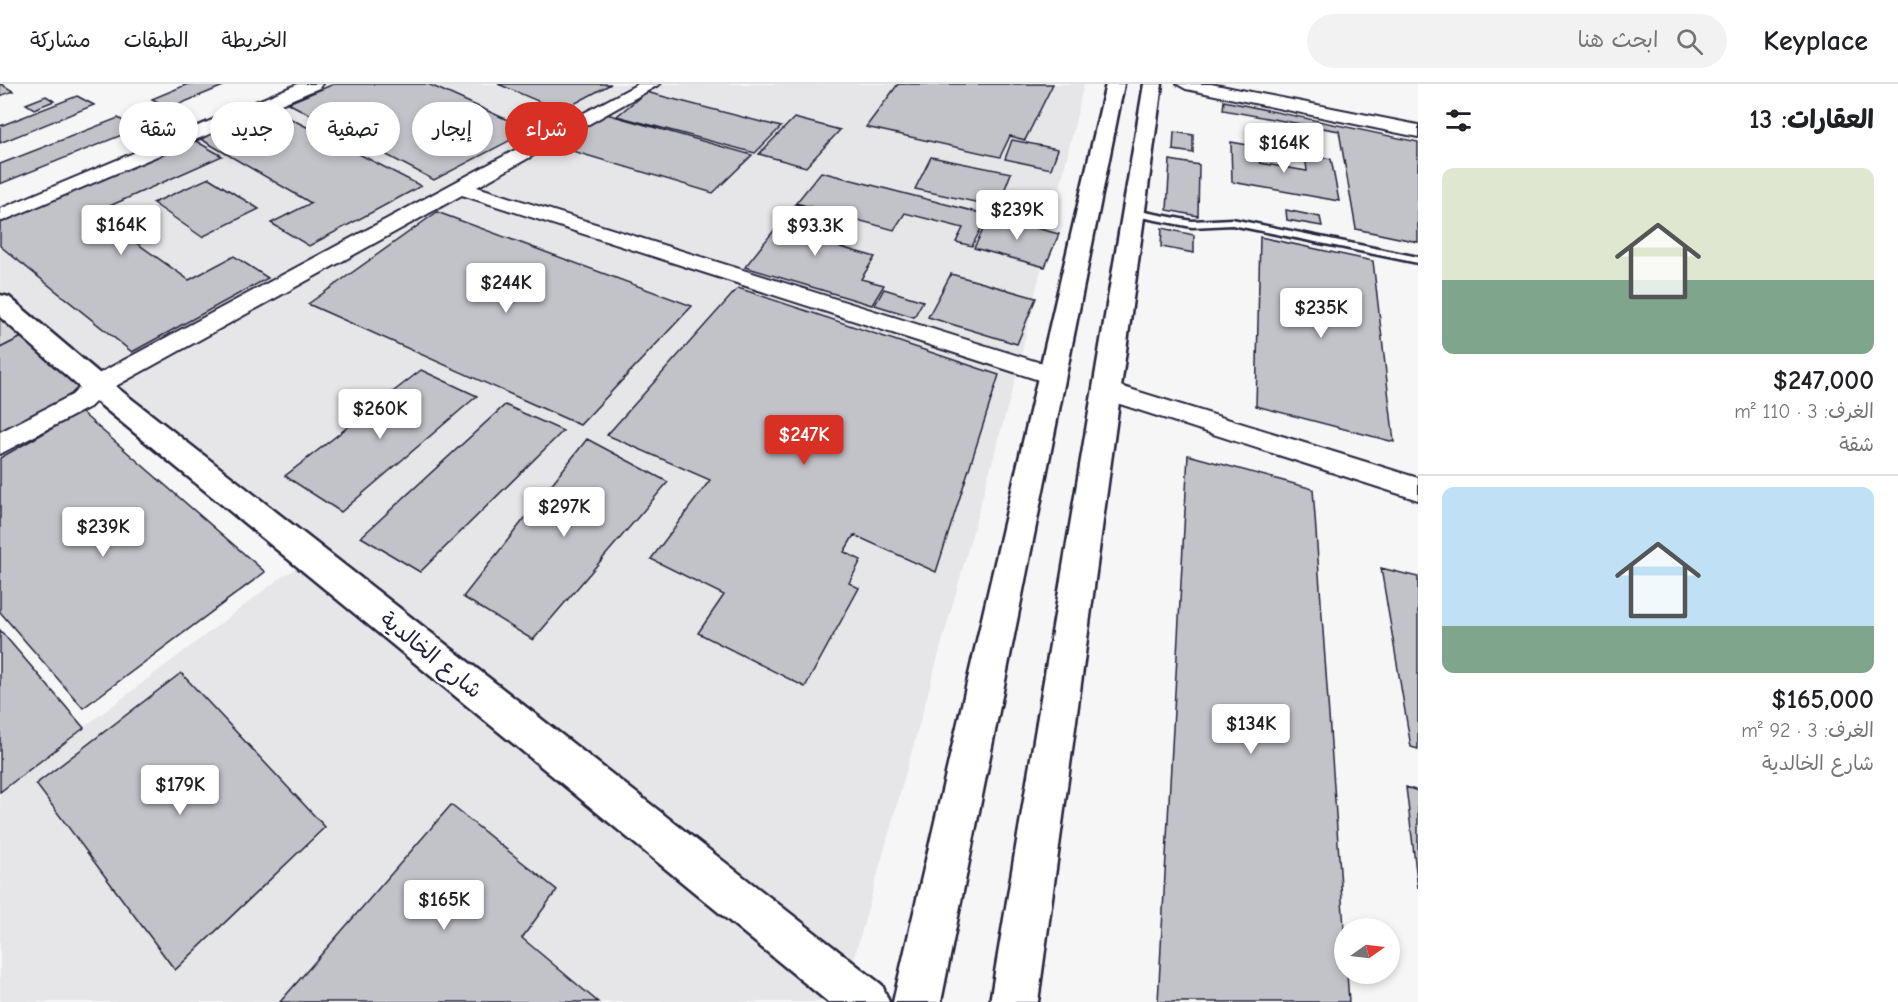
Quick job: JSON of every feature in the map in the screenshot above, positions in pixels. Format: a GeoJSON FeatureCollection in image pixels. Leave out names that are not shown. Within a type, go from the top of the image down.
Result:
{"type":"FeatureCollection","features":[{"type":"Feature","properties":{"kind":"main road"},"geometry":{"type":"LineString","coordinates":[[918,1002],[1115,84]]}},
{"type":"Feature","properties":{"kind":"main road"},"geometry":{"type":"LineString","coordinates":[[1014,1002],[1153,84]]}},
{"type":"Feature","properties":{"kind":"main road","name":"شارع الخالدية"},"geometry":{"type":"LineString","coordinates":[[0,303],[96,386],[865,1002]]}},
{"type":"Feature","properties":{"kind":"street"},"geometry":{"type":"LineString","coordinates":[[0,216],[314,84]]}},
{"type":"Feature","properties":{"kind":"street"},"geometry":{"type":"LineString","coordinates":[[0,444],[81,400],[96,386],[651,84]]}},
{"type":"Feature","properties":{"kind":"street"},"geometry":{"type":"LineString","coordinates":[[1186,84],[1418,131]]}},
{"type":"Feature","properties":{"kind":"street"},"geometry":{"type":"LineString","coordinates":[[460,188],[1051,375]]}},
{"type":"Feature","properties":{"kind":"street"},"geometry":{"type":"LineString","coordinates":[[1107,392],[1418,489]]}},
{"type":"Feature","properties":{"kind":"lane"},"geometry":{"type":"LineString","coordinates":[[1134,213],[1192,224],[1232,222],[1418,260]]}},
{"type":"Feature","properties":{"kind":"shaded area"},"geometry":{"type":"Polygon","coordinates":[[[313,84],[1084,84],[1017,373],[842,1002],[0,1002],[0,791],[283,576],[312,560],[0,303],[0,216],[142,156],[198,156],[198,132],[210,127],[210,156],[294,156],[294,102],[270,102],[313,84]]]}},
{"type":"Feature","properties":{"kind":"shaded area"},"geometry":{"type":"Polygon","coordinates":[[[0,303],[33,331],[0,348],[0,303]]]}},
{"type":"Feature","properties":{"kind":"building"},"geometry":{"type":"Polygon","coordinates":[[[1,84],[13,91],[0,96],[1,84]]]}},
{"type":"Feature","properties":{"kind":"building"},"geometry":{"type":"Polygon","coordinates":[[[188,84],[228,84],[184,102],[158,102],[152,99],[188,84]]]}},
{"type":"Feature","properties":{"kind":"building"},"geometry":{"type":"Polygon","coordinates":[[[334,84],[428,84],[468,102],[412,102],[412,156],[480,156],[434,180],[388,156],[400,156],[400,102],[306,102],[306,112],[294,106],[294,102],[290,102],[334,84]]]}},
{"type":"Feature","properties":{"kind":"building"},"geometry":{"type":"Polygon","coordinates":[[[498,84],[611,84],[578,102],[540,102],[498,84]]]}},
{"type":"Feature","properties":{"kind":"building"},"geometry":{"type":"Polygon","coordinates":[[[898,84],[1053,84],[1025,140],[1010,136],[1000,157],[866,127],[898,84]]]}},
{"type":"Feature","properties":{"kind":"building"},"geometry":{"type":"Polygon","coordinates":[[[646,92],[781,127],[755,153],[617,116],[646,92]]]}},
{"type":"Feature","properties":{"kind":"building"},"geometry":{"type":"Polygon","coordinates":[[[46,96],[54,101],[34,109],[26,104],[46,96]]]}},
{"type":"Feature","properties":{"kind":"building"},"geometry":{"type":"Polygon","coordinates":[[[77,96],[94,105],[0,143],[0,126],[77,96]]]}},
{"type":"Feature","properties":{"kind":"building"},"geometry":{"type":"Polygon","coordinates":[[[1224,101],[1418,142],[1418,242],[1356,229],[1339,131],[1223,110],[1224,101]]]}},
{"type":"Feature","properties":{"kind":"building"},"geometry":{"type":"Polygon","coordinates":[[[493,113],[505,119],[505,143],[493,149],[493,113]]]}},
{"type":"Feature","properties":{"kind":"building"},"geometry":{"type":"Polygon","coordinates":[[[603,113],[752,155],[713,193],[588,156],[588,125],[603,113]]]}},
{"type":"Feature","properties":{"kind":"building"},"geometry":{"type":"Polygon","coordinates":[[[794,118],[840,130],[806,167],[759,154],[794,118]]]}},
{"type":"Feature","properties":{"kind":"building"},"geometry":{"type":"Polygon","coordinates":[[[119,119],[119,136],[0,184],[0,164],[119,119]]]}},
{"type":"Feature","properties":{"kind":"building"},"geometry":{"type":"Polygon","coordinates":[[[294,120],[306,127],[306,156],[363,156],[421,186],[309,246],[271,223],[311,203],[230,156],[294,156],[294,120]]]}},
{"type":"Feature","properties":{"kind":"building"},"geometry":{"type":"Polygon","coordinates":[[[1174,132],[1193,135],[1193,153],[1173,150],[1174,132]]]}},
{"type":"Feature","properties":{"kind":"building"},"geometry":{"type":"Polygon","coordinates":[[[210,133],[210,144],[199,138],[210,133]]]}},
{"type":"Feature","properties":{"kind":"building"},"geometry":{"type":"Polygon","coordinates":[[[1012,140],[1058,149],[1051,169],[1005,159],[1012,140]]]}},
{"type":"Feature","properties":{"kind":"building"},"geometry":{"type":"Polygon","coordinates":[[[198,142],[210,149],[210,156],[222,156],[94,213],[189,280],[234,256],[268,278],[132,352],[0,246],[0,223],[157,156],[198,156],[198,142]]]}},
{"type":"Feature","properties":{"kind":"building"},"geometry":{"type":"Polygon","coordinates":[[[1231,142],[1259,147],[1260,163],[1307,171],[1305,154],[1331,159],[1339,201],[1232,182],[1231,142]]]}},
{"type":"Feature","properties":{"kind":"building"},"geometry":{"type":"Polygon","coordinates":[[[931,157],[1011,173],[998,207],[915,189],[931,157]]]}},
{"type":"Feature","properties":{"kind":"building"},"geometry":{"type":"Polygon","coordinates":[[[1170,160],[1199,165],[1198,216],[1167,210],[1170,160]]]}},
{"type":"Feature","properties":{"kind":"building"},"geometry":{"type":"Polygon","coordinates":[[[821,172],[988,215],[972,246],[956,242],[963,228],[905,213],[894,230],[796,203],[821,172]]]}},
{"type":"Feature","properties":{"kind":"building"},"geometry":{"type":"Polygon","coordinates":[[[209,178],[259,209],[202,237],[153,203],[209,178]]]}},
{"type":"Feature","properties":{"kind":"building"},"geometry":{"type":"Polygon","coordinates":[[[795,204],[825,212],[818,221],[848,229],[837,246],[875,257],[861,279],[884,285],[872,305],[745,267],[795,204]]]}},
{"type":"Feature","properties":{"kind":"building"},"geometry":{"type":"Polygon","coordinates":[[[1286,210],[1320,217],[1322,226],[1287,220],[1286,210]]]}},
{"type":"Feature","properties":{"kind":"building"},"geometry":{"type":"Polygon","coordinates":[[[437,212],[692,306],[580,425],[308,304],[437,212]]]}},
{"type":"Feature","properties":{"kind":"building"},"geometry":{"type":"Polygon","coordinates":[[[990,216],[1059,234],[1045,267],[974,248],[990,216]]]}},
{"type":"Feature","properties":{"kind":"building"},"geometry":{"type":"Polygon","coordinates":[[[1162,228],[1194,235],[1194,253],[1161,247],[1162,228]]]}},
{"type":"Feature","properties":{"kind":"building"},"geometry":{"type":"Polygon","coordinates":[[[1260,237],[1373,261],[1394,442],[1256,406],[1260,237]]]}},
{"type":"Feature","properties":{"kind":"building"},"geometry":{"type":"Polygon","coordinates":[[[951,274],[1036,298],[1017,344],[928,317],[951,274]]]}},
{"type":"Feature","properties":{"kind":"building"},"geometry":{"type":"Polygon","coordinates":[[[738,288],[999,375],[936,572],[854,535],[844,552],[861,560],[849,583],[859,588],[805,687],[698,633],[724,595],[651,559],[710,480],[607,435],[738,288]]]}},
{"type":"Feature","properties":{"kind":"building"},"geometry":{"type":"Polygon","coordinates":[[[884,289],[923,301],[914,317],[875,305],[884,289]]]}},
{"type":"Feature","properties":{"kind":"building"},"geometry":{"type":"Polygon","coordinates":[[[22,337],[84,392],[0,439],[0,348],[22,337]]]}},
{"type":"Feature","properties":{"kind":"building"},"geometry":{"type":"Polygon","coordinates":[[[421,370],[477,396],[341,512],[285,476],[421,370]]]}},
{"type":"Feature","properties":{"kind":"building"},"geometry":{"type":"Polygon","coordinates":[[[505,405],[563,431],[420,572],[361,537],[505,405]]]}},
{"type":"Feature","properties":{"kind":"building"},"geometry":{"type":"Polygon","coordinates":[[[81,412],[265,572],[83,708],[0,612],[0,458],[81,412]]]}},
{"type":"Feature","properties":{"kind":"building"},"geometry":{"type":"Polygon","coordinates":[[[587,439],[668,482],[533,640],[463,597],[587,439]]]}},
{"type":"Feature","properties":{"kind":"building"},"geometry":{"type":"Polygon","coordinates":[[[1188,455],[1313,489],[1343,918],[1334,918],[1334,984],[1348,984],[1349,1002],[1158,1002],[1188,455]]]}},
{"type":"Feature","properties":{"kind":"building"},"geometry":{"type":"Polygon","coordinates":[[[1381,568],[1418,577],[1418,749],[1411,747],[1381,568]]]}},
{"type":"Feature","properties":{"kind":"building"},"geometry":{"type":"Polygon","coordinates":[[[0,630],[84,728],[0,792],[0,630]]]}},
{"type":"Feature","properties":{"kind":"building"},"geometry":{"type":"Polygon","coordinates":[[[181,673],[325,827],[175,970],[36,784],[181,673]]]}},
{"type":"Feature","properties":{"kind":"building"},"geometry":{"type":"Polygon","coordinates":[[[1406,787],[1418,791],[1418,888],[1406,787]]]}},
{"type":"Feature","properties":{"kind":"building"},"geometry":{"type":"Polygon","coordinates":[[[451,805],[557,890],[522,938],[598,1002],[280,1002],[451,805]]]}}]}
